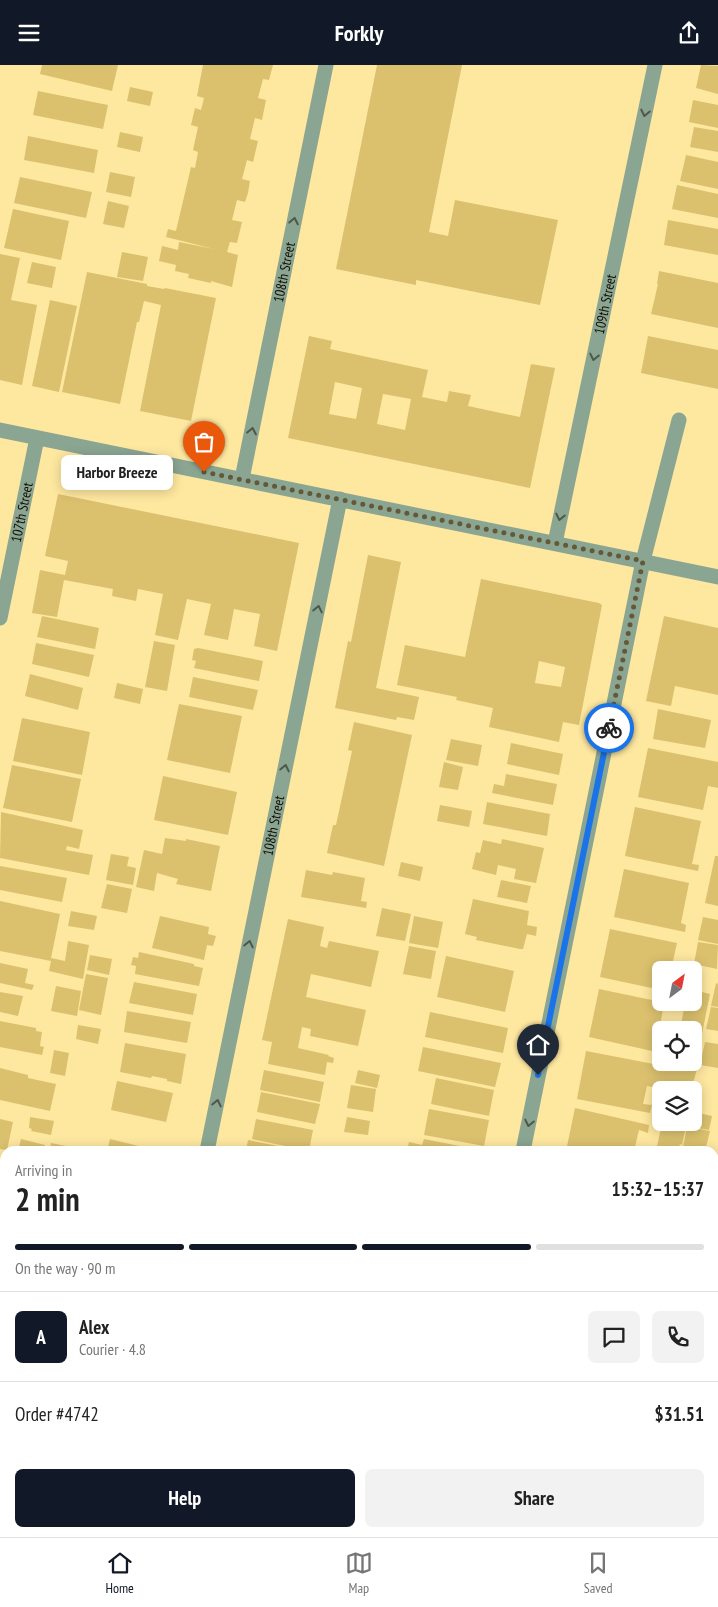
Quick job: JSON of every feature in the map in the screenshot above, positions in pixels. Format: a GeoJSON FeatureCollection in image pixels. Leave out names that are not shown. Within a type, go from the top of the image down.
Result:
{"type":"FeatureCollection","features":[{"type":"Feature","properties":{"kind":"street","name":"108th Street"},"geometry":{"type":"LineString","coordinates":[[242,479],[326,65]]}},
{"type":"Feature","properties":{"kind":"street","name":"109th Street"},"geometry":{"type":"LineString","coordinates":[[555,543],[655,65]]}},
{"type":"Feature","properties":{"kind":"street"},"geometry":{"type":"LineString","coordinates":[[524,1146],[643,561],[679,420]]}},
{"type":"Feature","properties":{"kind":"street"},"geometry":{"type":"LineString","coordinates":[[0,430],[718,577]]}},
{"type":"Feature","properties":{"kind":"street","name":"107th Street"},"geometry":{"type":"LineString","coordinates":[[0,618],[36,438]]}},
{"type":"Feature","properties":{"kind":"street","name":"108th Street"},"geometry":{"type":"LineString","coordinates":[[208,1146],[340,499]]}},
{"type":"Feature","properties":{"kind":"building"},"geometry":{"type":"Polygon","coordinates":[[[42,65],[118,65],[112,91],[40,74],[42,65]]]}},
{"type":"Feature","properties":{"kind":"building"},"geometry":{"type":"Polygon","coordinates":[[[203,65],[273,65],[269,80],[263,79],[258,98],[266,100],[262,120],[255,118],[250,139],[258,141],[253,162],[247,160],[242,179],[250,181],[248,193],[245,202],[237,200],[232,220],[242,222],[237,243],[230,242],[227,252],[238,255],[232,287],[211,281],[211,283],[188,278],[189,274],[175,271],[176,265],[159,261],[162,246],[178,250],[179,242],[214,249],[166,237],[168,229],[176,231],[191,167],[195,168],[198,152],[193,150],[198,127],[191,125],[195,108],[201,110],[204,98],[197,96],[203,65]]]}},
{"type":"Feature","properties":{"kind":"building"},"geometry":{"type":"Polygon","coordinates":[[[377,65],[462,65],[429,232],[448,236],[455,200],[558,220],[540,305],[416,280],[416,285],[336,269],[377,65]]]}},
{"type":"Feature","properties":{"kind":"building"},"geometry":{"type":"Polygon","coordinates":[[[701,65],[718,66],[718,94],[696,88],[701,65]]]}},
{"type":"Feature","properties":{"kind":"building"},"geometry":{"type":"Polygon","coordinates":[[[130,87],[153,92],[150,106],[127,101],[130,87]]]}},
{"type":"Feature","properties":{"kind":"building"},"geometry":{"type":"Polygon","coordinates":[[[38,91],[108,105],[103,129],[33,115],[38,91]]]}},
{"type":"Feature","properties":{"kind":"building"},"geometry":{"type":"Polygon","coordinates":[[[693,100],[718,105],[718,128],[689,122],[693,100]]]}},
{"type":"Feature","properties":{"kind":"building"},"geometry":{"type":"Polygon","coordinates":[[[694,127],[718,131],[718,152],[690,147],[694,127]]]}},
{"type":"Feature","properties":{"kind":"building"},"geometry":{"type":"Polygon","coordinates":[[[120,132],[143,137],[140,152],[117,147],[120,132]]]}},
{"type":"Feature","properties":{"kind":"building"},"geometry":{"type":"Polygon","coordinates":[[[28,136],[98,150],[94,173],[24,160],[28,136]]]}},
{"type":"Feature","properties":{"kind":"building"},"geometry":{"type":"Polygon","coordinates":[[[686,155],[718,162],[718,189],[680,181],[686,155]]]}},
{"type":"Feature","properties":{"kind":"building"},"geometry":{"type":"Polygon","coordinates":[[[110,172],[135,177],[131,197],[106,192],[110,172]]]}},
{"type":"Feature","properties":{"kind":"building"},"geometry":{"type":"Polygon","coordinates":[[[20,177],[92,192],[86,218],[14,203],[20,177]]]}},
{"type":"Feature","properties":{"kind":"building"},"geometry":{"type":"Polygon","coordinates":[[[677,185],[718,194],[718,218],[672,209],[677,185]]]}},
{"type":"Feature","properties":{"kind":"building"},"geometry":{"type":"Polygon","coordinates":[[[108,201],[129,206],[124,228],[103,224],[108,201]]]}},
{"type":"Feature","properties":{"kind":"building"},"geometry":{"type":"Polygon","coordinates":[[[13,209],[69,221],[61,260],[4,248],[13,209]]]}},
{"type":"Feature","properties":{"kind":"building"},"geometry":{"type":"Polygon","coordinates":[[[668,220],[718,229],[718,255],[664,245],[668,220]]]}},
{"type":"Feature","properties":{"kind":"building"},"geometry":{"type":"Polygon","coordinates":[[[122,252],[148,257],[143,281],[117,277],[122,252]]]}},
{"type":"Feature","properties":{"kind":"building"},"geometry":{"type":"Polygon","coordinates":[[[0,254],[20,258],[11,300],[37,305],[22,385],[0,380],[0,254]]]}},
{"type":"Feature","properties":{"kind":"building"},"geometry":{"type":"Polygon","coordinates":[[[32,262],[56,267],[52,288],[27,283],[32,262]]]}},
{"type":"Feature","properties":{"kind":"building"},"geometry":{"type":"Polygon","coordinates":[[[659,271],[718,283],[718,328],[651,314],[659,271]]]}},
{"type":"Feature","properties":{"kind":"building"},"geometry":{"type":"Polygon","coordinates":[[[87,272],[147,284],[147,286],[216,298],[191,421],[140,411],[161,305],[144,301],[139,322],[137,322],[120,404],[62,392],[87,272]]]}},
{"type":"Feature","properties":{"kind":"building"},"geometry":{"type":"Polygon","coordinates":[[[50,300],[77,306],[59,392],[32,386],[50,300]]]}},
{"type":"Feature","properties":{"kind":"building"},"geometry":{"type":"Polygon","coordinates":[[[309,336],[332,341],[330,349],[428,370],[422,397],[447,402],[449,391],[471,395],[468,406],[520,417],[531,364],[555,368],[530,488],[288,438],[309,336]],[[335,382],[329,414],[356,419],[362,388],[335,382]],[[383,394],[377,424],[405,430],[411,399],[383,394]]]}},
{"type":"Feature","properties":{"kind":"building"},"geometry":{"type":"Polygon","coordinates":[[[648,336],[718,350],[718,389],[641,373],[648,336]]]}},
{"type":"Feature","properties":{"kind":"building"},"geometry":{"type":"Polygon","coordinates":[[[58,494],[299,543],[277,651],[254,646],[260,614],[234,609],[228,640],[204,635],[211,604],[187,599],[178,640],[155,635],[163,594],[138,589],[136,601],[112,596],[113,589],[64,580],[57,617],[32,613],[40,570],[65,575],[68,561],[45,556],[58,494]]]}},
{"type":"Feature","properties":{"kind":"building"},"geometry":{"type":"Polygon","coordinates":[[[368,555],[401,562],[376,688],[419,697],[414,720],[397,717],[396,720],[335,708],[348,641],[351,642],[368,555]]]}},
{"type":"Feature","properties":{"kind":"building"},"geometry":{"type":"Polygon","coordinates":[[[481,579],[602,605],[579,725],[563,722],[559,742],[489,727],[493,708],[456,700],[457,697],[397,685],[405,645],[465,657],[481,579]],[[539,661],[535,683],[561,687],[565,667],[539,661]]]}},
{"type":"Feature","properties":{"kind":"building"},"geometry":{"type":"Polygon","coordinates":[[[42,616],[99,628],[95,649],[37,637],[42,616]]]}},
{"type":"Feature","properties":{"kind":"building"},"geometry":{"type":"Polygon","coordinates":[[[664,616],[718,628],[718,695],[675,686],[671,706],[646,701],[664,616]]]}},
{"type":"Feature","properties":{"kind":"building"},"geometry":{"type":"Polygon","coordinates":[[[154,641],[175,645],[167,691],[145,687],[154,641]]]}},
{"type":"Feature","properties":{"kind":"building"},"geometry":{"type":"Polygon","coordinates":[[[36,643],[94,655],[89,677],[32,664],[36,643]]]}},
{"type":"Feature","properties":{"kind":"building"},"geometry":{"type":"Polygon","coordinates":[[[198,648],[263,661],[259,681],[194,668],[196,661],[192,660],[194,649],[198,648]]]}},
{"type":"Feature","properties":{"kind":"building"},"geometry":{"type":"Polygon","coordinates":[[[30,674],[83,688],[78,710],[25,696],[30,674]]]}},
{"type":"Feature","properties":{"kind":"building"},"geometry":{"type":"Polygon","coordinates":[[[193,677],[258,690],[253,710],[189,697],[193,677]]]}},
{"type":"Feature","properties":{"kind":"building"},"geometry":{"type":"Polygon","coordinates":[[[117,683],[143,689],[140,704],[114,698],[117,683]]]}},
{"type":"Feature","properties":{"kind":"building"},"geometry":{"type":"Polygon","coordinates":[[[179,704],[242,716],[230,773],[167,760],[179,704]]]}},
{"type":"Feature","properties":{"kind":"building"},"geometry":{"type":"Polygon","coordinates":[[[658,709],[711,720],[705,748],[653,739],[658,709]]]}},
{"type":"Feature","properties":{"kind":"building"},"geometry":{"type":"Polygon","coordinates":[[[22,718],[90,732],[82,775],[13,761],[22,718]]]}},
{"type":"Feature","properties":{"kind":"building"},"geometry":{"type":"Polygon","coordinates":[[[354,722],[412,735],[384,866],[327,853],[333,825],[336,825],[352,751],[348,750],[354,722]]]}},
{"type":"Feature","properties":{"kind":"building"},"geometry":{"type":"Polygon","coordinates":[[[451,739],[482,745],[478,766],[446,760],[451,739]]]}},
{"type":"Feature","properties":{"kind":"building"},"geometry":{"type":"Polygon","coordinates":[[[511,743],[563,754],[559,775],[507,764],[511,743]]]}},
{"type":"Feature","properties":{"kind":"building"},"geometry":{"type":"Polygon","coordinates":[[[648,748],[718,762],[718,788],[708,786],[703,810],[638,797],[648,748]]]}},
{"type":"Feature","properties":{"kind":"building"},"geometry":{"type":"Polygon","coordinates":[[[444,762],[463,767],[458,790],[439,787],[444,762]]]}},
{"type":"Feature","properties":{"kind":"building"},"geometry":{"type":"Polygon","coordinates":[[[12,765],[81,779],[72,822],[3,808],[12,765]]]}},
{"type":"Feature","properties":{"kind":"building"},"geometry":{"type":"Polygon","coordinates":[[[506,774],[557,784],[553,805],[492,793],[494,784],[504,786],[506,774]]]}},
{"type":"Feature","properties":{"kind":"building"},"geometry":{"type":"Polygon","coordinates":[[[163,776],[237,792],[228,835],[154,820],[163,776]]]}},
{"type":"Feature","properties":{"kind":"building"},"geometry":{"type":"Polygon","coordinates":[[[487,802],[550,814],[547,836],[483,824],[487,802]]]}},
{"type":"Feature","properties":{"kind":"building"},"geometry":{"type":"Polygon","coordinates":[[[440,805],[472,811],[469,827],[437,821],[440,805]]]}},
{"type":"Feature","properties":{"kind":"building"},"geometry":{"type":"Polygon","coordinates":[[[635,807],[701,821],[692,864],[699,865],[698,871],[625,856],[635,807]]]}},
{"type":"Feature","properties":{"kind":"building"},"geometry":{"type":"Polygon","coordinates":[[[1,812],[83,830],[79,849],[67,846],[66,850],[93,855],[89,875],[0,858],[1,812]]]}},
{"type":"Feature","properties":{"kind":"building"},"geometry":{"type":"Polygon","coordinates":[[[165,838],[186,841],[186,839],[220,846],[211,891],[176,884],[178,879],[157,873],[154,891],[136,887],[144,850],[162,854],[165,838]]]}},
{"type":"Feature","properties":{"kind":"building"},"geometry":{"type":"Polygon","coordinates":[[[502,839],[544,848],[536,883],[514,879],[516,869],[498,865],[496,875],[472,869],[476,852],[480,853],[483,840],[501,844],[502,839]]]}},
{"type":"Feature","properties":{"kind":"building"},"geometry":{"type":"Polygon","coordinates":[[[111,854],[129,857],[127,866],[136,868],[133,885],[106,880],[111,854]]]}},
{"type":"Feature","properties":{"kind":"building"},"geometry":{"type":"Polygon","coordinates":[[[715,856],[718,856],[718,906],[705,903],[715,856]]]}},
{"type":"Feature","properties":{"kind":"building"},"geometry":{"type":"Polygon","coordinates":[[[401,862],[423,867],[420,881],[398,876],[401,862]]]}},
{"type":"Feature","properties":{"kind":"building"},"geometry":{"type":"Polygon","coordinates":[[[0,866],[67,878],[62,902],[0,890],[0,866]]]}},
{"type":"Feature","properties":{"kind":"building"},"geometry":{"type":"Polygon","coordinates":[[[624,869],[689,883],[681,923],[686,925],[685,932],[614,917],[624,869]]]}},
{"type":"Feature","properties":{"kind":"building"},"geometry":{"type":"Polygon","coordinates":[[[306,870],[332,875],[333,872],[365,878],[361,901],[367,902],[366,908],[301,897],[306,870]]]}},
{"type":"Feature","properties":{"kind":"building"},"geometry":{"type":"Polygon","coordinates":[[[501,880],[531,886],[527,903],[497,897],[501,880]]]}},
{"type":"Feature","properties":{"kind":"building"},"geometry":{"type":"Polygon","coordinates":[[[107,884],[132,889],[127,913],[101,908],[107,884]]]}},
{"type":"Feature","properties":{"kind":"building"},"geometry":{"type":"Polygon","coordinates":[[[473,899],[529,911],[527,925],[537,927],[536,936],[527,934],[523,949],[520,949],[476,940],[477,937],[465,934],[473,899]]]}},
{"type":"Feature","properties":{"kind":"building"},"geometry":{"type":"Polygon","coordinates":[[[0,901],[60,914],[51,958],[65,961],[68,941],[89,945],[83,979],[49,971],[51,961],[0,951],[0,901]]]}},
{"type":"Feature","properties":{"kind":"building"},"geometry":{"type":"Polygon","coordinates":[[[382,908],[411,914],[405,941],[376,936],[382,908]]]}},
{"type":"Feature","properties":{"kind":"building"},"geometry":{"type":"Polygon","coordinates":[[[71,911],[97,916],[94,930],[68,926],[71,911]]]}},
{"type":"Feature","properties":{"kind":"building"},"geometry":{"type":"Polygon","coordinates":[[[160,916],[209,927],[208,934],[216,936],[213,946],[207,945],[204,960],[152,948],[160,916]]]}},
{"type":"Feature","properties":{"kind":"building"},"geometry":{"type":"Polygon","coordinates":[[[414,916],[443,922],[438,948],[409,943],[414,916]]]}},
{"type":"Feature","properties":{"kind":"building"},"geometry":{"type":"Polygon","coordinates":[[[703,917],[718,920],[718,944],[698,940],[703,917]]]}},
{"type":"Feature","properties":{"kind":"building"},"geometry":{"type":"Polygon","coordinates":[[[288,919],[324,927],[320,946],[327,948],[329,941],[379,951],[371,987],[311,974],[306,997],[366,1010],[358,1046],[310,1036],[311,1029],[302,1027],[298,1048],[329,1055],[334,1058],[333,1063],[327,1062],[325,1075],[268,1064],[272,1042],[262,1040],[288,919]]]}},
{"type":"Feature","properties":{"kind":"building"},"geometry":{"type":"Polygon","coordinates":[[[610,929],[677,943],[673,961],[652,961],[652,988],[600,977],[610,929]]]}},
{"type":"Feature","properties":{"kind":"building"},"geometry":{"type":"Polygon","coordinates":[[[698,942],[718,945],[717,969],[702,966],[702,961],[695,961],[698,942]]]}},
{"type":"Feature","properties":{"kind":"building"},"geometry":{"type":"Polygon","coordinates":[[[409,946],[436,951],[431,979],[403,974],[409,946]]]}},
{"type":"Feature","properties":{"kind":"building"},"geometry":{"type":"Polygon","coordinates":[[[139,952],[194,964],[194,966],[203,968],[199,986],[135,974],[136,966],[131,965],[133,957],[138,958],[139,952]]]}},
{"type":"Feature","properties":{"kind":"building"},"geometry":{"type":"Polygon","coordinates":[[[90,955],[112,959],[109,975],[87,970],[90,955]]]}},
{"type":"Feature","properties":{"kind":"building"},"geometry":{"type":"Polygon","coordinates":[[[446,956],[514,971],[505,1012],[437,997],[446,956]]]}},
{"type":"Feature","properties":{"kind":"building"},"geometry":{"type":"Polygon","coordinates":[[[0,963],[28,969],[25,983],[34,985],[32,990],[0,983],[0,963]]]}},
{"type":"Feature","properties":{"kind":"building"},"geometry":{"type":"Polygon","coordinates":[[[86,974],[108,978],[101,1015],[79,1010],[86,974]]]}},
{"type":"Feature","properties":{"kind":"building"},"geometry":{"type":"Polygon","coordinates":[[[134,982],[197,994],[193,1015],[129,1003],[134,982]]]}},
{"type":"Feature","properties":{"kind":"building"},"geometry":{"type":"Polygon","coordinates":[[[716,983],[718,984],[718,1007],[711,1006],[716,983]]]}},
{"type":"Feature","properties":{"kind":"building"},"geometry":{"type":"Polygon","coordinates":[[[56,986],[81,991],[77,1016],[51,1011],[56,986]]]}},
{"type":"Feature","properties":{"kind":"building"},"geometry":{"type":"Polygon","coordinates":[[[599,989],[652,1000],[652,1011],[663,1011],[661,1021],[652,1021],[652,1051],[589,1037],[599,989]]]}},
{"type":"Feature","properties":{"kind":"building"},"geometry":{"type":"Polygon","coordinates":[[[0,992],[23,996],[18,1016],[0,1012],[0,992]]]}},
{"type":"Feature","properties":{"kind":"building"},"geometry":{"type":"Polygon","coordinates":[[[702,992],[710,994],[702,1034],[702,1021],[682,1021],[684,1011],[702,1011],[702,992]]]}},
{"type":"Feature","properties":{"kind":"building"},"geometry":{"type":"Polygon","coordinates":[[[711,1007],[718,1008],[718,1031],[706,1029],[711,1007]]]}},
{"type":"Feature","properties":{"kind":"building"},"geometry":{"type":"Polygon","coordinates":[[[127,1011],[191,1022],[187,1043],[124,1032],[127,1011]]]}},
{"type":"Feature","properties":{"kind":"building"},"geometry":{"type":"Polygon","coordinates":[[[430,1012],[508,1028],[503,1053],[425,1037],[430,1012]]]}},
{"type":"Feature","properties":{"kind":"building"},"geometry":{"type":"Polygon","coordinates":[[[0,1021],[36,1028],[36,1031],[42,1032],[40,1046],[44,1047],[42,1055],[0,1047],[0,1021]]]}},
{"type":"Feature","properties":{"kind":"building"},"geometry":{"type":"Polygon","coordinates":[[[78,1025],[101,1029],[98,1044],[76,1039],[78,1025]]]}},
{"type":"Feature","properties":{"kind":"building"},"geometry":{"type":"Polygon","coordinates":[[[705,1042],[718,1044],[718,1068],[702,1065],[705,1042]]]}},
{"type":"Feature","properties":{"kind":"building"},"geometry":{"type":"Polygon","coordinates":[[[125,1043],[186,1054],[181,1084],[152,1076],[151,1078],[120,1072],[125,1043]]]}},
{"type":"Feature","properties":{"kind":"building"},"geometry":{"type":"Polygon","coordinates":[[[423,1047],[501,1063],[495,1087],[418,1071],[423,1047]]]}},
{"type":"Feature","properties":{"kind":"building"},"geometry":{"type":"Polygon","coordinates":[[[54,1050],[69,1053],[65,1076],[50,1073],[54,1050]]]}},
{"type":"Feature","properties":{"kind":"building"},"geometry":{"type":"Polygon","coordinates":[[[586,1051],[652,1064],[652,1071],[696,1071],[694,1081],[652,1081],[652,1087],[647,1086],[643,1104],[652,1105],[650,1113],[577,1099],[586,1051]]]}},
{"type":"Feature","properties":{"kind":"building"},"geometry":{"type":"Polygon","coordinates":[[[0,1068],[28,1075],[28,1078],[56,1084],[50,1111],[0,1100],[0,1068]]]}},
{"type":"Feature","properties":{"kind":"building"},"geometry":{"type":"Polygon","coordinates":[[[264,1070],[324,1082],[320,1102],[260,1090],[264,1070]]]}},
{"type":"Feature","properties":{"kind":"building"},"geometry":{"type":"Polygon","coordinates":[[[358,1070],[380,1075],[377,1088],[355,1083],[358,1070]]]}},
{"type":"Feature","properties":{"kind":"building"},"geometry":{"type":"Polygon","coordinates":[[[436,1078],[494,1090],[489,1116],[431,1104],[436,1078]]]}},
{"type":"Feature","properties":{"kind":"building"},"geometry":{"type":"Polygon","coordinates":[[[117,1081],[173,1093],[166,1122],[111,1110],[117,1081]]]}},
{"type":"Feature","properties":{"kind":"building"},"geometry":{"type":"Polygon","coordinates":[[[351,1085],[376,1089],[373,1112],[347,1108],[351,1085]]]}},
{"type":"Feature","properties":{"kind":"building"},"geometry":{"type":"Polygon","coordinates":[[[261,1092],[320,1104],[315,1124],[257,1112],[261,1092]]]}},
{"type":"Feature","properties":{"kind":"building"},"geometry":{"type":"Polygon","coordinates":[[[575,1108],[649,1125],[648,1133],[639,1130],[635,1146],[567,1146],[575,1108]]]}},
{"type":"Feature","properties":{"kind":"building"},"geometry":{"type":"Polygon","coordinates":[[[429,1109],[489,1120],[484,1146],[424,1135],[429,1109]]]}},
{"type":"Feature","properties":{"kind":"building"},"geometry":{"type":"Polygon","coordinates":[[[702,1114],[712,1116],[709,1130],[702,1129],[702,1114]]]}},
{"type":"Feature","properties":{"kind":"building"},"geometry":{"type":"Polygon","coordinates":[[[30,1117],[54,1121],[51,1135],[31,1131],[32,1129],[29,1128],[30,1117]]]}},
{"type":"Feature","properties":{"kind":"building"},"geometry":{"type":"Polygon","coordinates":[[[347,1117],[370,1121],[368,1135],[344,1132],[347,1117]]]}},
{"type":"Feature","properties":{"kind":"building"},"geometry":{"type":"Polygon","coordinates":[[[0,1119],[13,1122],[8,1146],[0,1146],[0,1119]]]}},
{"type":"Feature","properties":{"kind":"building"},"geometry":{"type":"Polygon","coordinates":[[[256,1119],[313,1130],[310,1146],[285,1146],[252,1139],[256,1119]]]}},
{"type":"Feature","properties":{"kind":"building"},"geometry":{"type":"Polygon","coordinates":[[[660,1131],[685,1131],[682,1145],[657,1146],[660,1131]]]}},
{"type":"Feature","properties":{"kind":"building"},"geometry":{"type":"Polygon","coordinates":[[[686,1131],[710,1131],[706,1146],[683,1146],[686,1131]]]}},
{"type":"Feature","properties":{"kind":"building"},"geometry":{"type":"Polygon","coordinates":[[[21,1139],[45,1145],[45,1146],[19,1146],[21,1139]]]}},
{"type":"Feature","properties":{"kind":"building"},"geometry":{"type":"Polygon","coordinates":[[[110,1139],[139,1146],[108,1146],[110,1139]]]}},
{"type":"Feature","properties":{"kind":"building"},"geometry":{"type":"Polygon","coordinates":[[[424,1139],[460,1146],[408,1146],[409,1142],[422,1145],[424,1139]]]}},
{"type":"Feature","properties":{"kind":"building"},"geometry":{"type":"Polygon","coordinates":[[[248,1140],[279,1146],[247,1146],[248,1140]]]}},
{"type":"Feature","properties":{"kind":"building"},"geometry":{"type":"Polygon","coordinates":[[[51,1143],[66,1146],[51,1146],[51,1143]]]}},
{"type":"Feature","properties":{"kind":"way so far"},"geometry":{"type":"LineString","coordinates":[[204,472],[643,561],[609,728]]}},
{"type":"Feature","properties":{"kind":"place","name":"Harbor Breeze"},"geometry":{"type":"Point","coordinates":[204,472]}},
{"type":"Feature","properties":{"kind":"route"},"geometry":{"type":"LineString","coordinates":[[538,1075],[609,728]]}}]}
